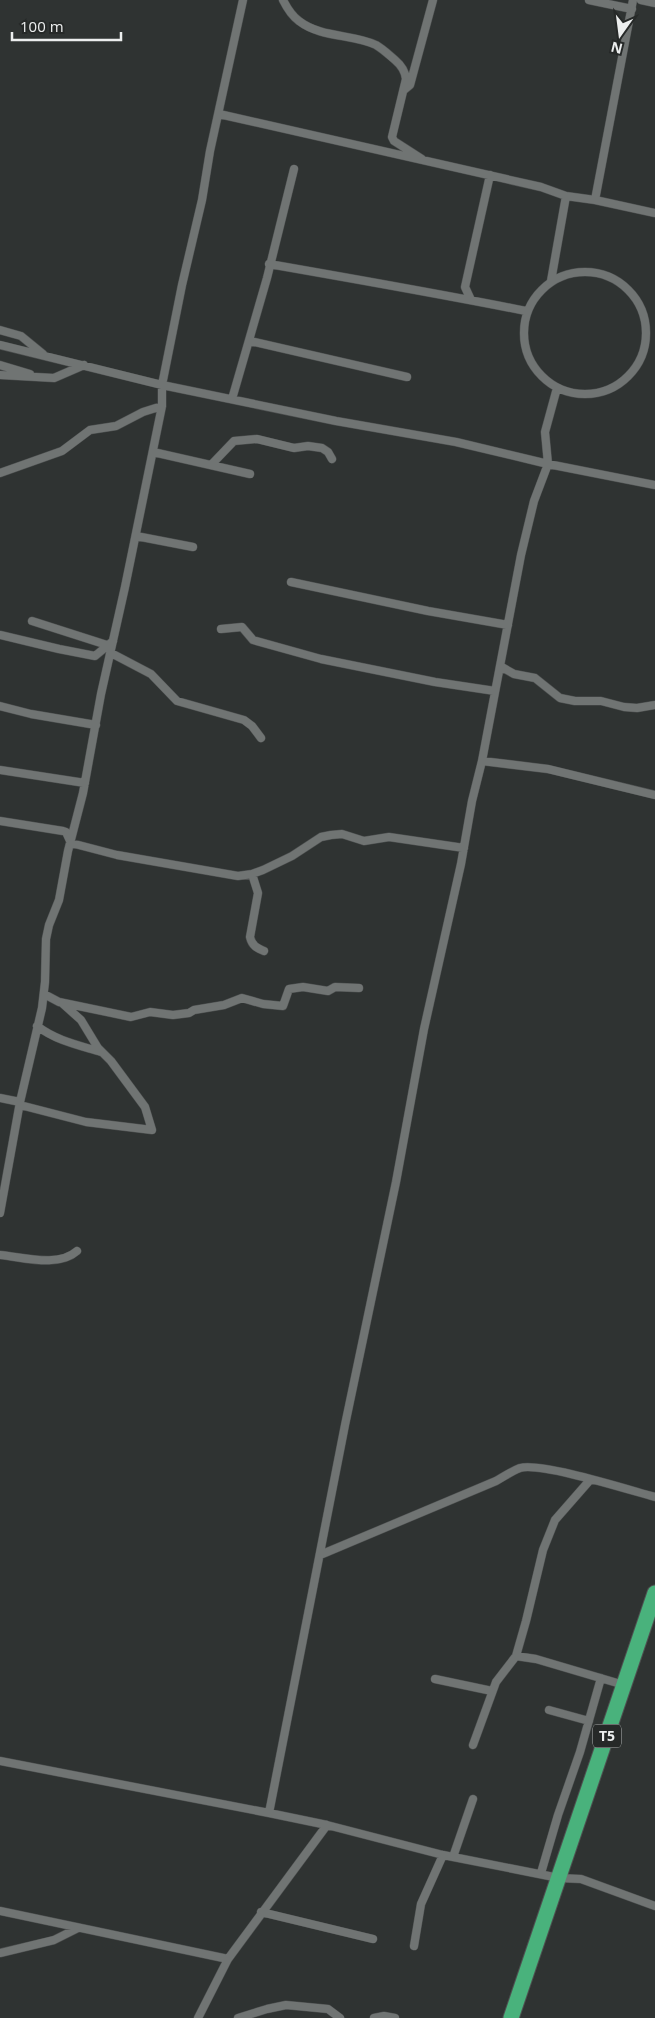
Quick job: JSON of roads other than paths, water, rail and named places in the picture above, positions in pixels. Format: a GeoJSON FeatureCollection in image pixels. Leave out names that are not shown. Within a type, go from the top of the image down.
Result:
{"type":"FeatureCollection","features":[{"type":"Feature","properties":{"kind":"highway","name":"T5"},"geometry":{"type":"LineString","coordinates":[[511,2018],[655,1593]]}},
{"type":"Feature","properties":{"kind":"street"},"geometry":{"type":"LineString","coordinates":[[283,0],[300,22],[331,34],[379,46],[399,64],[404,71],[406,79],[392,137],[426,162]]}},
{"type":"Feature","properties":{"kind":"street"},"geometry":{"type":"LineString","coordinates":[[404,90],[410,85],[433,0]]}},
{"type":"Feature","properties":{"kind":"street"},"geometry":{"type":"LineString","coordinates":[[590,0],[632,9]]}},
{"type":"Feature","properties":{"kind":"street"},"geometry":{"type":"LineString","coordinates":[[595,200],[633,0]]}},
{"type":"Feature","properties":{"kind":"street"},"geometry":{"type":"LineString","coordinates":[[641,0],[655,3]]}},
{"type":"Feature","properties":{"kind":"street"},"geometry":{"type":"LineString","coordinates":[[0,1213],[20,1103],[44,994],[49,925],[60,900],[85,783],[111,653],[110,643],[136,536],[162,406],[162,385],[241,2]]}},
{"type":"Feature","properties":{"kind":"street"},"geometry":{"type":"LineString","coordinates":[[219,114],[541,187],[566,196],[595,200],[655,213]]}},
{"type":"Feature","properties":{"kind":"street"},"geometry":{"type":"LineString","coordinates":[[232,399],[250,341],[294,169]]}},
{"type":"Feature","properties":{"kind":"street"},"geometry":{"type":"LineString","coordinates":[[456,296],[465,287],[490,176]]}},
{"type":"Feature","properties":{"kind":"street"},"geometry":{"type":"LineString","coordinates":[[551,281],[566,196]]}},
{"type":"Feature","properties":{"kind":"street"},"geometry":{"type":"LineString","coordinates":[[269,264],[526,310]]}},
{"type":"Feature","properties":{"kind":"street"},"geometry":{"type":"LineString","coordinates":[[575,272],[601,273],[624,285],[640,305],[647,330],[643,355],[629,377],[607,391],[582,395],[557,388],[536,372],[525,349],[523,323],[526,310],[533,299],[551,281],[575,272]]}},
{"type":"Feature","properties":{"kind":"street"},"geometry":{"type":"LineString","coordinates":[[465,287],[470,300]]}},
{"type":"Feature","properties":{"kind":"street"},"geometry":{"type":"LineString","coordinates":[[0,330],[21,336],[45,356]]}},
{"type":"Feature","properties":{"kind":"street"},"geometry":{"type":"LineString","coordinates":[[250,341],[407,377]]}},
{"type":"Feature","properties":{"kind":"street"},"geometry":{"type":"LineString","coordinates":[[645,343],[655,345]]}},
{"type":"Feature","properties":{"kind":"street"},"geometry":{"type":"LineString","coordinates":[[0,345],[162,385],[336,421],[456,442],[548,464],[655,484]]}},
{"type":"Feature","properties":{"kind":"street"},"geometry":{"type":"LineString","coordinates":[[0,365],[44,378]]}},
{"type":"Feature","properties":{"kind":"street"},"geometry":{"type":"LineString","coordinates":[[0,375],[54,378],[84,366]]}},
{"type":"Feature","properties":{"kind":"street"},"geometry":{"type":"LineString","coordinates":[[269,1813],[396,1182],[424,1028],[482,761],[526,528],[548,464],[545,432],[557,388]]}},
{"type":"Feature","properties":{"kind":"street"},"geometry":{"type":"LineString","coordinates":[[0,473],[62,451],[90,430],[116,426],[143,412],[162,406]]}},
{"type":"Feature","properties":{"kind":"street"},"geometry":{"type":"LineString","coordinates":[[211,465],[234,441],[257,439],[294,448],[308,446],[322,448],[328,452],[332,459]]}},
{"type":"Feature","properties":{"kind":"street"},"geometry":{"type":"LineString","coordinates":[[153,452],[250,474]]}},
{"type":"Feature","properties":{"kind":"street"},"geometry":{"type":"LineString","coordinates":[[136,536],[193,548]]}},
{"type":"Feature","properties":{"kind":"street"},"geometry":{"type":"LineString","coordinates":[[291,582],[374,600],[508,625]]}},
{"type":"Feature","properties":{"kind":"street"},"geometry":{"type":"LineString","coordinates":[[32,622],[110,643]]}},
{"type":"Feature","properties":{"kind":"street"},"geometry":{"type":"LineString","coordinates":[[221,629],[242,627],[253,640],[321,660],[495,691]]}},
{"type":"Feature","properties":{"kind":"street"},"geometry":{"type":"LineString","coordinates":[[0,635],[95,656],[110,643]]}},
{"type":"Feature","properties":{"kind":"street"},"geometry":{"type":"LineString","coordinates":[[111,653],[151,674],[177,701],[244,720],[252,726],[261,738]]}},
{"type":"Feature","properties":{"kind":"street"},"geometry":{"type":"LineString","coordinates":[[500,666],[514,674],[535,678],[560,698],[601,701],[624,708],[655,705]]}},
{"type":"Feature","properties":{"kind":"street"},"geometry":{"type":"LineString","coordinates":[[0,706],[31,714],[96,725]]}},
{"type":"Feature","properties":{"kind":"street"},"geometry":{"type":"LineString","coordinates":[[482,761],[548,769],[655,795]]}},
{"type":"Feature","properties":{"kind":"street"},"geometry":{"type":"LineString","coordinates":[[0,770],[85,783]]}},
{"type":"Feature","properties":{"kind":"street"},"geometry":{"type":"LineString","coordinates":[[0,821],[63,831],[66,832],[71,843]]}},
{"type":"Feature","properties":{"kind":"street"},"geometry":{"type":"LineString","coordinates":[[71,843],[117,855],[238,876],[252,874],[292,856],[321,837],[332,834],[342,834],[364,841],[389,837],[464,848]]}},
{"type":"Feature","properties":{"kind":"street"},"geometry":{"type":"LineString","coordinates":[[252,874],[255,878],[258,893],[250,937],[251,943],[264,951]]}},
{"type":"Feature","properties":{"kind":"street"},"geometry":{"type":"LineString","coordinates":[[44,994],[62,1003],[131,1017],[150,1012],[174,1015],[224,1005],[242,998],[263,1004],[283,1006],[289,990],[296,987],[328,991],[335,987],[359,988]]}},
{"type":"Feature","properties":{"kind":"street"},"geometry":{"type":"LineString","coordinates":[[0,1098],[86,1122],[152,1130],[145,1107],[111,1062],[101,1052],[81,1020],[62,1003]]}},
{"type":"Feature","properties":{"kind":"street"},"geometry":{"type":"LineString","coordinates":[[37,1026],[48,1035],[62,1041],[101,1052]]}},
{"type":"Feature","properties":{"kind":"street"},"geometry":{"type":"LineString","coordinates":[[0,1255],[62,1259],[72,1256],[77,1251]]}},
{"type":"Feature","properties":{"kind":"street"},"geometry":{"type":"LineString","coordinates":[[320,1555],[496,1481],[520,1468],[562,1473],[655,1497]]}},
{"type":"Feature","properties":{"kind":"street"},"geometry":{"type":"LineString","coordinates":[[472,1745],[496,1682],[516,1656],[543,1550],[555,1520],[590,1480]]}},
{"type":"Feature","properties":{"kind":"street"},"geometry":{"type":"LineString","coordinates":[[516,1656],[536,1659],[624,1685]]}},
{"type":"Feature","properties":{"kind":"street"},"geometry":{"type":"LineString","coordinates":[[541,1873],[601,1678]]}},
{"type":"Feature","properties":{"kind":"street"},"geometry":{"type":"LineString","coordinates":[[435,1679],[492,1691]]}},
{"type":"Feature","properties":{"kind":"street"},"geometry":{"type":"LineString","coordinates":[[549,1710],[589,1721]]}},
{"type":"Feature","properties":{"kind":"street"},"geometry":{"type":"LineString","coordinates":[[0,1761],[327,1825],[443,1855],[559,1878],[581,1879],[655,1906]]}},
{"type":"Feature","properties":{"kind":"street"},"geometry":{"type":"LineString","coordinates":[[453,1857],[473,1799]]}},
{"type":"Feature","properties":{"kind":"street"},"geometry":{"type":"LineString","coordinates":[[198,2018],[228,1959],[327,1825]]}},
{"type":"Feature","properties":{"kind":"street"},"geometry":{"type":"LineString","coordinates":[[414,1946],[421,1904],[443,1855]]}},
{"type":"Feature","properties":{"kind":"street"},"geometry":{"type":"LineString","coordinates":[[0,1911],[228,1959]]}},
{"type":"Feature","properties":{"kind":"street"},"geometry":{"type":"LineString","coordinates":[[261,1912],[373,1939]]}},
{"type":"Feature","properties":{"kind":"street"},"geometry":{"type":"LineString","coordinates":[[0,1953],[54,1940],[78,1928]]}},
{"type":"Feature","properties":{"kind":"street"},"geometry":{"type":"LineString","coordinates":[[238,2018],[286,2005],[328,2009],[340,2018]]}},
{"type":"Feature","properties":{"kind":"street"},"geometry":{"type":"LineString","coordinates":[[374,2018],[384,2016],[395,2018]]}}]}
